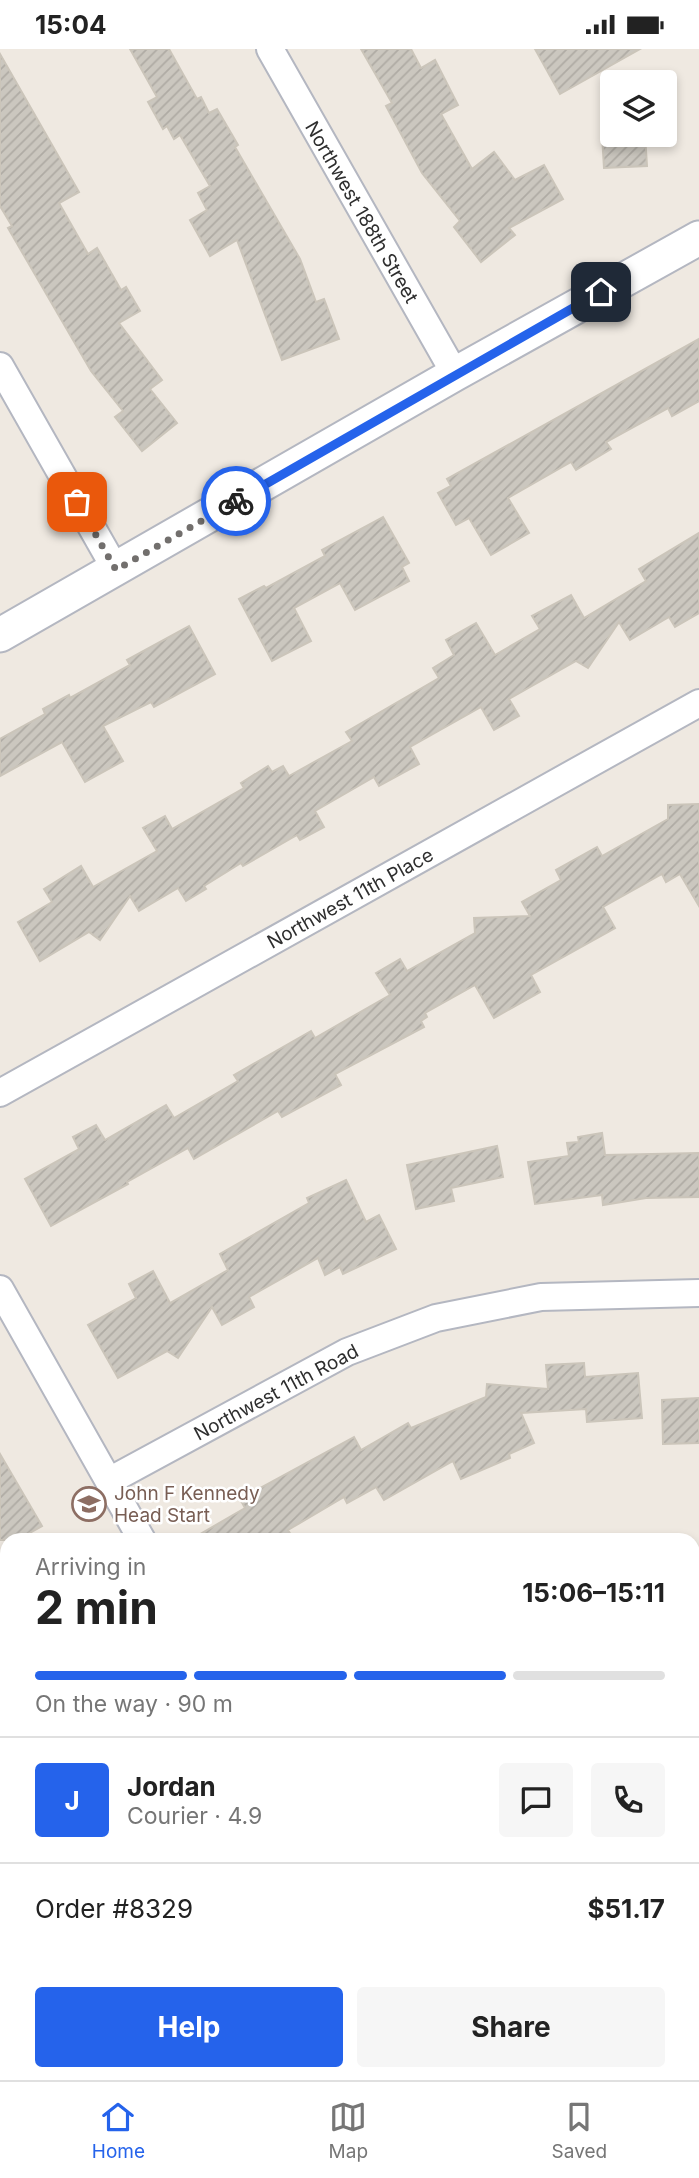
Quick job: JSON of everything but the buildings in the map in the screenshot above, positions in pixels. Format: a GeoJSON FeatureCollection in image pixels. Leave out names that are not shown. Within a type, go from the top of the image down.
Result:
{"type":"FeatureCollection","features":[{"type":"Feature","properties":{"kind":"street","name":"Northwest 188th Street"},"geometry":{"type":"LineString","coordinates":[[270,49],[455,374]]}},
{"type":"Feature","properties":{"kind":"street"},"geometry":{"type":"LineString","coordinates":[[0,635],[455,374],[699,238]]}},
{"type":"Feature","properties":{"kind":"street"},"geometry":{"type":"LineString","coordinates":[[0,366],[116,570]]}},
{"type":"Feature","properties":{"kind":"street","name":"Northwest 11th Place"},"geometry":{"type":"LineString","coordinates":[[0,1093],[699,703]]}},
{"type":"Feature","properties":{"kind":"street"},"geometry":{"type":"LineString","coordinates":[[0,1289],[138,1533]]}},
{"type":"Feature","properties":{"kind":"street","name":"Northwest 11th Road"},"geometry":{"type":"LineString","coordinates":[[109,1481],[347,1352],[436,1318],[541,1297],[699,1293]]}},
{"type":"Feature","properties":{"kind":"way so far"},"geometry":{"type":"LineString","coordinates":[[77,502],[116,570],[236,501]]}},
{"type":"Feature","properties":{"kind":"place","name":"John F Kennedy Head Start"},"geometry":{"type":"Point","coordinates":[89,1504]}},
{"type":"Feature","properties":{"kind":"route"},"geometry":{"type":"LineString","coordinates":[[236,501],[601,292]]}}]}
